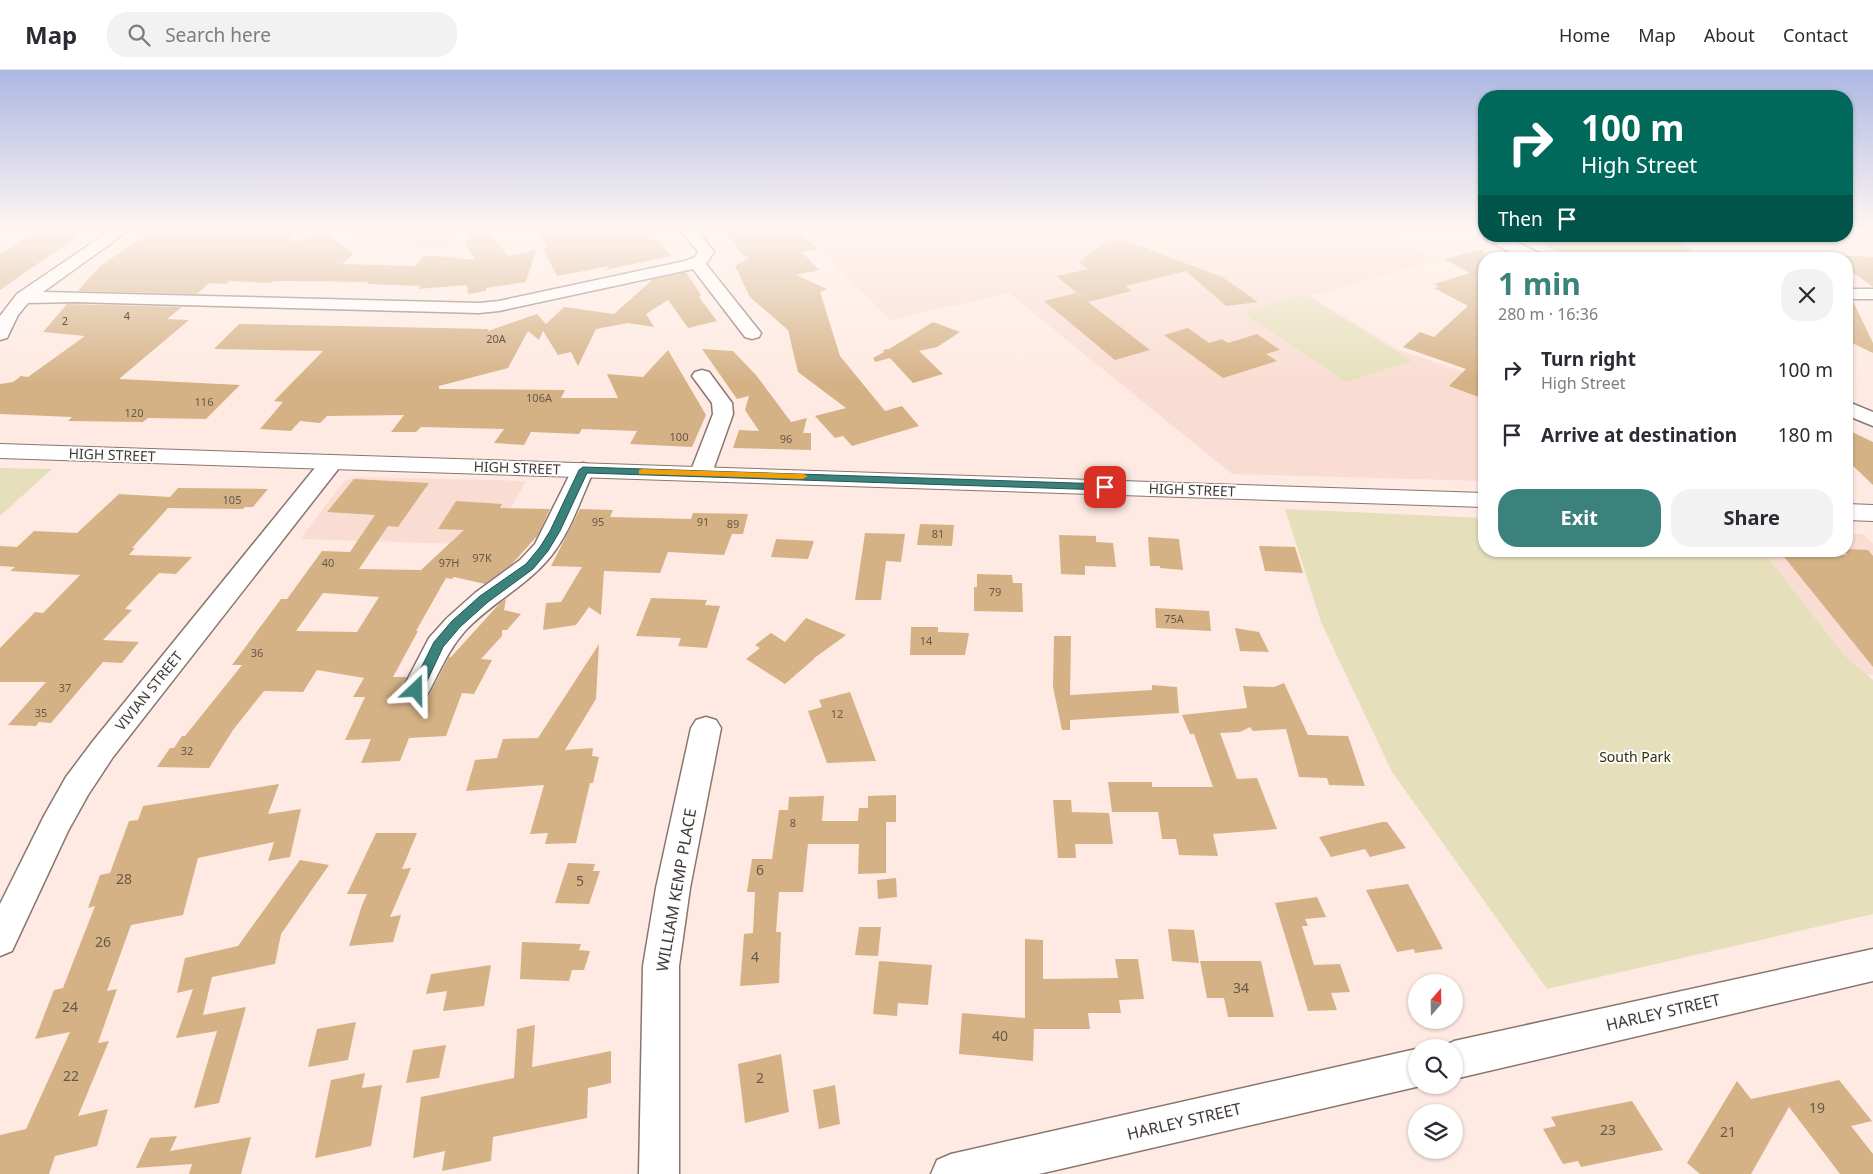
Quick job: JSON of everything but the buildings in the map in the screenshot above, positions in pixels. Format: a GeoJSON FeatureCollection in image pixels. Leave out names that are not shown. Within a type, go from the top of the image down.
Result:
{"type":"FeatureCollection","features":[{"type":"Feature","properties":{"kind":"highway","name":"HIGH STREET"},"geometry":{"type":"LineString","coordinates":[[0,451],[1478,500]]}},
{"type":"Feature","properties":{"kind":"highway"},"geometry":{"type":"LineString","coordinates":[[1853,512],[1873,513]]}},
{"type":"Feature","properties":{"kind":"street"},"geometry":{"type":"LineString","coordinates":[[0,334],[10,314],[23,298],[50,280]]}},
{"type":"Feature","properties":{"kind":"street"},"geometry":{"type":"LineString","coordinates":[[23,298],[74,297],[479,308],[508,304],[624,280]]}},
{"type":"Feature","properties":{"kind":"street"},"geometry":{"type":"LineString","coordinates":[[710,280],[752,333]]}},
{"type":"Feature","properties":{"kind":"street"},"geometry":{"type":"LineString","coordinates":[[1853,294],[1873,294]]}},
{"type":"Feature","properties":{"kind":"street"},"geometry":{"type":"LineString","coordinates":[[701,473],[723,414],[722,403],[702,376]]}},
{"type":"Feature","properties":{"kind":"street"},"geometry":{"type":"LineString","coordinates":[[1853,410],[1873,420]]}},
{"type":"Feature","properties":{"kind":"street","name":"VIVIAN STREET"},"geometry":{"type":"LineString","coordinates":[[0,940],[55,826],[77,786],[103,749],[331,463]]}},
{"type":"Feature","properties":{"kind":"street"},"geometry":{"type":"LineString","coordinates":[[416,690],[438,645],[456,624],[484,599],[529,566],[544,549],[555,531],[583,470]]}},
{"type":"Feature","properties":{"kind":"street","name":"WILLIAM KEMP PLACE"},"geometry":{"type":"LineString","coordinates":[[659,1174],[662,966],[673,888],[706,728]]}},
{"type":"Feature","properties":{"kind":"street","name":"HARLEY STREET"},"geometry":{"type":"LineString","coordinates":[[1463,1058],[1873,965]]}},
{"type":"Feature","properties":{"kind":"street","name":"HARLEY STREET"},"geometry":{"type":"LineString","coordinates":[[951,1174],[1408,1070]]}},
{"type":"Feature","properties":{"kind":"shaded area"},"geometry":{"type":"Polygon","coordinates":[[[850,280],[1369,280],[1310,296],[1396,349],[1478,377],[1478,481],[1232,474],[1009,293],[890,320],[850,280]]]}},
{"type":"Feature","properties":{"kind":"shaded area"},"geometry":{"type":"Polygon","coordinates":[[[357,477],[526,481],[490,545],[300,539],[344,481],[357,477]]]}},
{"type":"Feature","properties":{"kind":"shaded area"},"geometry":{"type":"Polygon","coordinates":[[[1853,534],[1863,534],[1873,544],[1873,675],[1867,675],[1844,655],[1768,557],[1853,557],[1853,534]]]}},
{"type":"Feature","properties":{"kind":"green space"},"geometry":{"type":"Polygon","coordinates":[[[1305,295],[1412,361],[1346,382],[1242,312],[1305,295]]]}},
{"type":"Feature","properties":{"kind":"green space"},"geometry":{"type":"Polygon","coordinates":[[[0,468],[52,469],[0,516],[0,468]]]}},
{"type":"Feature","properties":{"kind":"green space","name":"South Park"},"geometry":{"type":"Polygon","coordinates":[[[1285,509],[1478,518],[1478,557],[1768,557],[1844,655],[1873,680],[1873,914],[1547,989],[1392,772],[1321,622],[1285,509]]]}},
{"type":"Feature","properties":{"kind":"slow traffic"},"geometry":{"type":"LineString","coordinates":[[642,472],[803,476]]}},
{"type":"Feature","properties":{"kind":"route"},"geometry":{"type":"LineString","coordinates":[[416,690],[438,645],[456,624],[484,599],[529,566],[544,549],[555,531],[583,470],[1105,487]]}}]}
